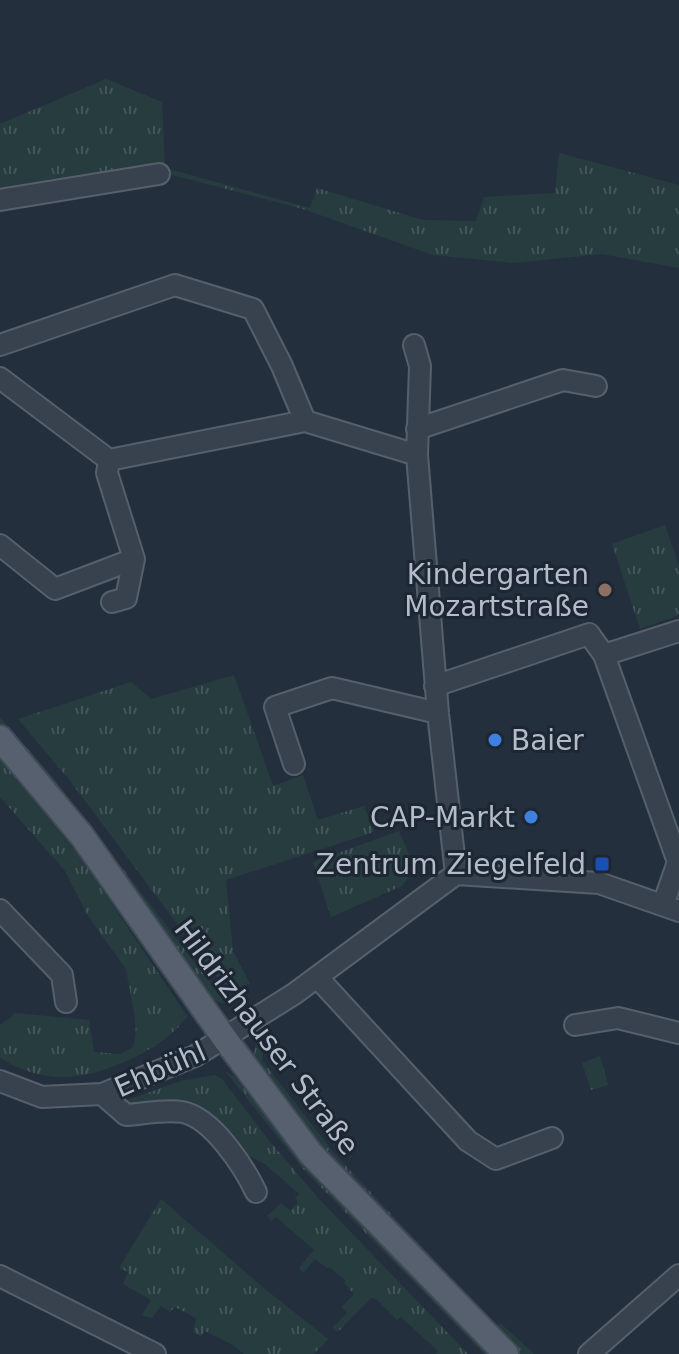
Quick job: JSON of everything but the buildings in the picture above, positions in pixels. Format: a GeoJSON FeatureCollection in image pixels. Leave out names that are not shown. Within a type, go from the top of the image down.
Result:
{"type":"FeatureCollection","features":[{"type":"Feature","properties":{"kind":"main road","name":"Hildrizhauser Straße"},"geometry":{"type":"LineString","coordinates":[[0,738],[82,836],[225,1039],[311,1154],[506,1354]]}},
{"type":"Feature","properties":{"kind":"street"},"geometry":{"type":"LineString","coordinates":[[0,200],[159,174]]}},
{"type":"Feature","properties":{"kind":"street"},"geometry":{"type":"LineString","coordinates":[[0,345],[175,285],[253,309],[305,421]]}},
{"type":"Feature","properties":{"kind":"street"},"geometry":{"type":"LineString","coordinates":[[414,345],[420,366],[417,455],[435,686],[456,874],[599,883],[671,908],[678,862],[604,655],[589,634],[435,686]]}},
{"type":"Feature","properties":{"kind":"street"},"geometry":{"type":"LineString","coordinates":[[0,378],[109,460],[305,421],[417,455]]}},
{"type":"Feature","properties":{"kind":"street"},"geometry":{"type":"LineString","coordinates":[[417,429],[563,380],[596,386]]}},
{"type":"Feature","properties":{"kind":"street"},"geometry":{"type":"LineString","coordinates":[[109,460],[107,473],[134,559],[126,598],[112,602]]}},
{"type":"Feature","properties":{"kind":"street"},"geometry":{"type":"LineString","coordinates":[[0,545],[55,589],[134,559]]}},
{"type":"Feature","properties":{"kind":"street"},"geometry":{"type":"LineString","coordinates":[[604,655],[679,631]]}},
{"type":"Feature","properties":{"kind":"street"},"geometry":{"type":"LineString","coordinates":[[294,764],[275,707],[332,688],[438,713]]}},
{"type":"Feature","properties":{"kind":"street","name":"Ehbühl"},"geometry":{"type":"LineString","coordinates":[[0,1081],[42,1097],[102,1094],[195,1056],[317,977],[456,874]]}},
{"type":"Feature","properties":{"kind":"street"},"geometry":{"type":"LineString","coordinates":[[0,910],[62,975],[66,1002]]}},
{"type":"Feature","properties":{"kind":"street"},"geometry":{"type":"LineString","coordinates":[[317,977],[468,1141],[496,1159],[552,1138]]}},
{"type":"Feature","properties":{"kind":"street"},"geometry":{"type":"LineString","coordinates":[[575,1025],[618,1018],[679,1033]]}},
{"type":"Feature","properties":{"kind":"street"},"geometry":{"type":"LineString","coordinates":[[102,1094],[126,1115],[184,1112],[205,1125],[232,1150],[256,1192]]}},
{"type":"Feature","properties":{"kind":"street"},"geometry":{"type":"LineString","coordinates":[[589,1354],[679,1275]]}},
{"type":"Feature","properties":{"kind":"street"},"geometry":{"type":"LineString","coordinates":[[0,1276],[155,1354]]}},
{"type":"Feature","properties":{"kind":"green space"},"geometry":{"type":"Polygon","coordinates":[[[106,79],[162,102],[165,168],[310,208],[317,188],[423,220],[476,221],[484,197],[555,193],[559,153],[679,185],[679,268],[602,254],[514,263],[433,255],[303,209],[161,172],[0,196],[0,124],[106,79]]]}},
{"type":"Feature","properties":{"kind":"green space"},"geometry":{"type":"Polygon","coordinates":[[[665,525],[679,566],[679,615],[640,629],[612,544],[665,525]]]}},
{"type":"Feature","properties":{"kind":"green space"},"geometry":{"type":"Polygon","coordinates":[[[234,675],[273,786],[303,775],[318,820],[364,806],[374,832],[226,880],[233,951],[250,984],[239,987],[226,986],[216,976],[71,782],[18,719],[131,682],[151,699],[234,675]]]}},
{"type":"Feature","properties":{"kind":"green space"},"geometry":{"type":"Polygon","coordinates":[[[0,717],[51,775],[226,1003],[209,997],[0,729],[0,717]]]}},
{"type":"Feature","properties":{"kind":"green space"},"geometry":{"type":"Polygon","coordinates":[[[0,759],[82,859],[187,1016],[165,1039],[115,1066],[81,1076],[57,1077],[32,1072],[0,1058],[0,1025],[16,1013],[89,1020],[94,1052],[121,1054],[133,1047],[136,1035],[126,969],[88,916],[65,871],[0,797],[0,759]]]}},
{"type":"Feature","properties":{"kind":"green space"},"geometry":{"type":"Polygon","coordinates":[[[399,831],[415,868],[402,886],[331,917],[313,862],[399,831]]]}},
{"type":"Feature","properties":{"kind":"green space"},"geometry":{"type":"Polygon","coordinates":[[[261,1034],[266,1034],[262,1060],[333,1152],[456,1283],[453,1286],[336,1168],[253,1059],[261,1034]]]}},
{"type":"Feature","properties":{"kind":"green space"},"geometry":{"type":"Polygon","coordinates":[[[600,1056],[608,1085],[591,1090],[582,1063],[600,1056]]]}},
{"type":"Feature","properties":{"kind":"green space"},"geometry":{"type":"Polygon","coordinates":[[[226,1072],[234,1076],[301,1160],[491,1354],[484,1354],[303,1169],[226,1072]]]}},
{"type":"Feature","properties":{"kind":"green space"},"geometry":{"type":"Polygon","coordinates":[[[215,1075],[222,1079],[320,1200],[468,1354],[436,1354],[438,1351],[401,1317],[397,1320],[376,1299],[371,1298],[338,1332],[333,1327],[347,1313],[342,1307],[354,1294],[344,1283],[346,1281],[315,1259],[303,1273],[299,1268],[314,1250],[276,1217],[271,1221],[267,1216],[281,1203],[291,1211],[298,1202],[295,1198],[299,1194],[265,1164],[243,1153],[222,1134],[128,1106],[124,1101],[184,1080],[215,1075]]]}},
{"type":"Feature","properties":{"kind":"green space"},"geometry":{"type":"Polygon","coordinates":[[[161,1199],[328,1339],[314,1354],[244,1354],[205,1331],[201,1336],[193,1332],[196,1318],[175,1307],[170,1312],[161,1306],[152,1318],[142,1315],[151,1300],[123,1284],[128,1272],[119,1268],[161,1199]]]}},
{"type":"Feature","properties":{"kind":"green space"},"geometry":{"type":"Polygon","coordinates":[[[500,1323],[534,1354],[514,1354],[491,1331],[500,1323]]]}},
{"type":"Feature","properties":{"kind":"place","name":"Kindergarten Mozartstraße"},"geometry":{"type":"Point","coordinates":[605,590]}},
{"type":"Feature","properties":{"kind":"place","name":"Baier"},"geometry":{"type":"Point","coordinates":[495,740]}},
{"type":"Feature","properties":{"kind":"place","name":"CAP-Markt"},"geometry":{"type":"Point","coordinates":[531,817]}},
{"type":"Feature","properties":{"kind":"place","name":"Zentrum Ziegelfeld"},"geometry":{"type":"Point","coordinates":[602,864]}}]}
